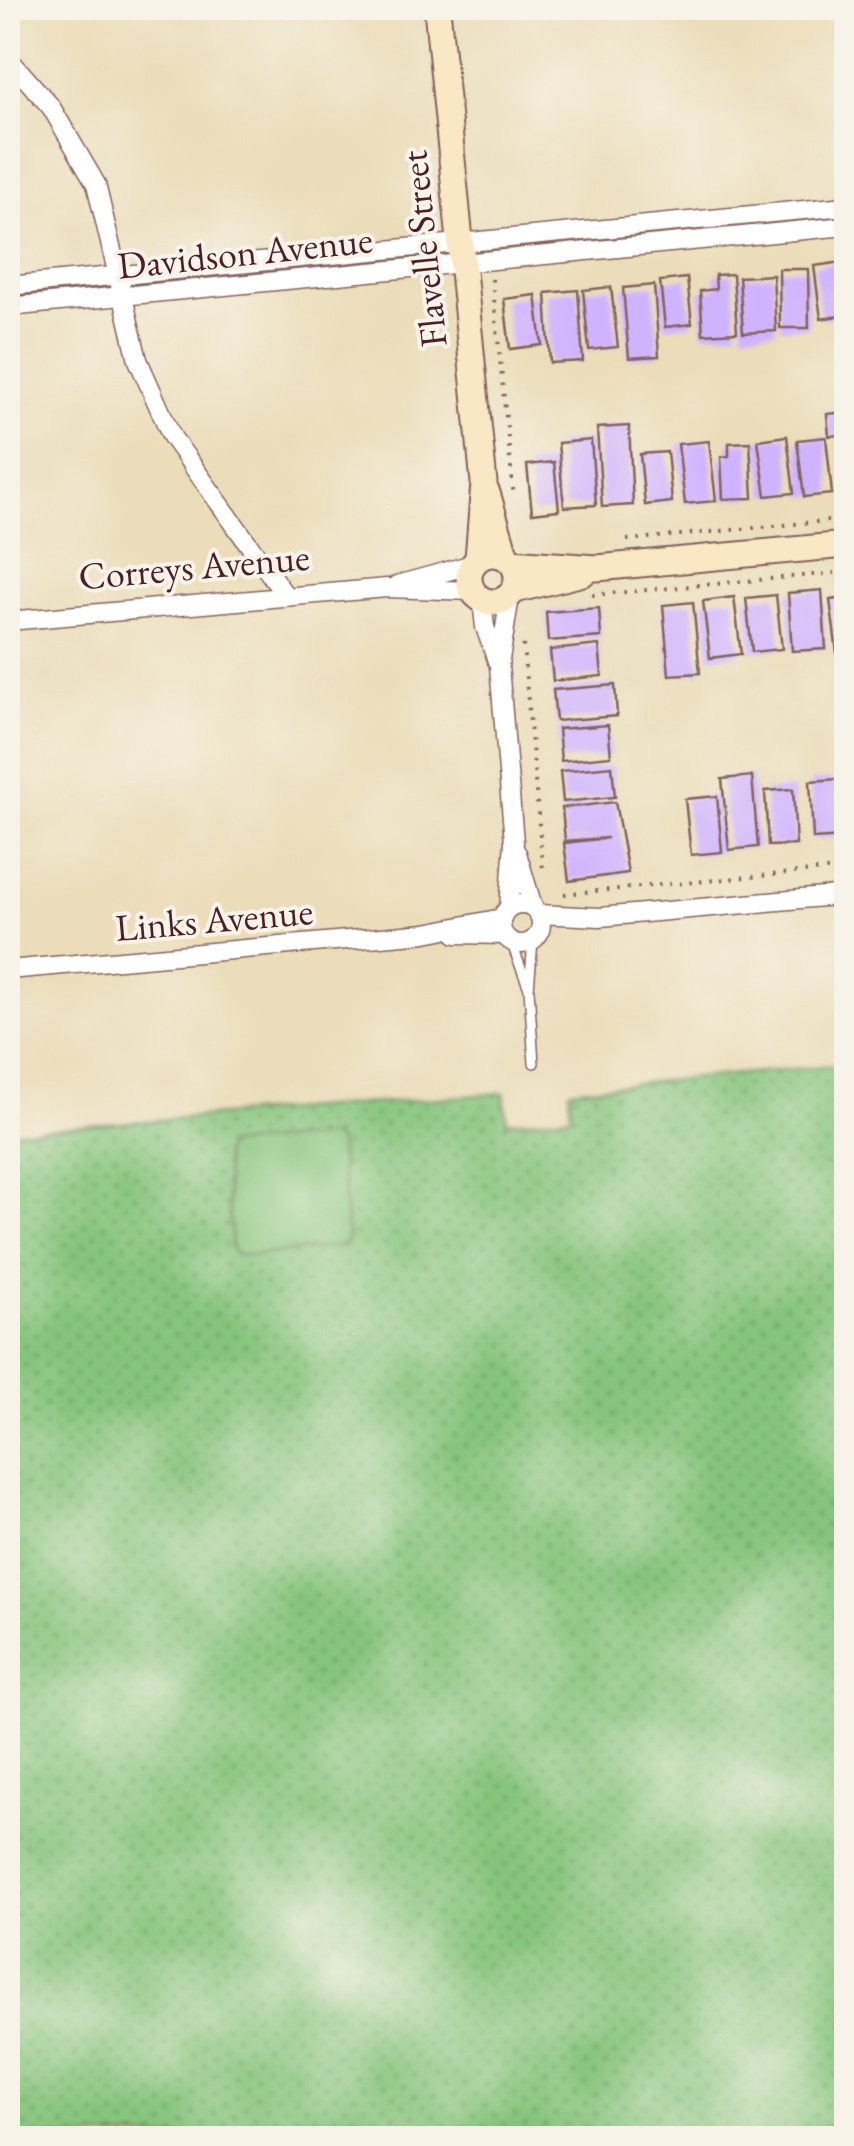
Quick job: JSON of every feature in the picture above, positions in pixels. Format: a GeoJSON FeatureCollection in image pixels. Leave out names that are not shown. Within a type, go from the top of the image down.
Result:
{"type":"FeatureCollection","features":[{"type":"Feature","properties":{"kind":"street","name":"Flavelle Street"},"geometry":{"type":"LineString","coordinates":[[438,8],[484,483],[475,562]]}},
{"type":"Feature","properties":{"kind":"street"},"geometry":{"type":"LineString","coordinates":[[8,58],[51,107],[78,146],[96,184],[144,376],[172,437],[285,595]]}},
{"type":"Feature","properties":{"kind":"street","name":"Davidson Avenue"},"geometry":{"type":"LineString","coordinates":[[8,307],[846,206]]}},
{"type":"Feature","properties":{"kind":"street","name":"Davidson Avenue"},"geometry":{"type":"LineString","coordinates":[[8,286],[846,226]]}},
{"type":"Feature","properties":{"kind":"street","name":"Flavelle Street"},"geometry":{"type":"LineString","coordinates":[[484,483],[509,559]]}},
{"type":"Feature","properties":{"kind":"street"},"geometry":{"type":"LineString","coordinates":[[478,596],[497,602],[512,593],[598,568],[846,545]]}},
{"type":"Feature","properties":{"kind":"street"},"geometry":{"type":"LineString","coordinates":[[506,926],[514,842],[499,666],[478,596],[468,578],[475,562],[492,554],[598,568]]}},
{"type":"Feature","properties":{"kind":"street"},"geometry":{"type":"LineString","coordinates":[[499,666],[518,575],[509,559]]}},
{"type":"Feature","properties":{"kind":"street","name":"Correys Avenue"},"geometry":{"type":"LineString","coordinates":[[387,588],[475,562]]}},
{"type":"Feature","properties":{"kind":"street","name":"Correys Avenue"},"geometry":{"type":"LineString","coordinates":[[8,621],[387,588],[478,596]]}},
{"type":"Feature","properties":{"kind":"street"},"geometry":{"type":"LineString","coordinates":[[514,842],[539,906],[537,937]]}},
{"type":"Feature","properties":{"kind":"street"},"geometry":{"type":"LineString","coordinates":[[506,926],[537,937],[600,917],[846,895]]}},
{"type":"Feature","properties":{"kind":"street"},"geometry":{"type":"LineString","coordinates":[[506,926],[521,904],[600,917]]}},
{"type":"Feature","properties":{"kind":"street","name":"Links Avenue"},"geometry":{"type":"LineString","coordinates":[[8,970],[506,926]]}},
{"type":"Feature","properties":{"kind":"lane"},"geometry":{"type":"LineString","coordinates":[[506,926],[528,989]]}},
{"type":"Feature","properties":{"kind":"lane"},"geometry":{"type":"LineString","coordinates":[[534,1063],[528,989],[537,937]]}},
{"type":"Feature","properties":{"kind":"path"},"geometry":{"type":"LineString","coordinates":[[492,276],[515,506]]}},
{"type":"Feature","properties":{"kind":"path"},"geometry":{"type":"LineString","coordinates":[[612,542],[846,519]]}},
{"type":"Feature","properties":{"kind":"path"},"geometry":{"type":"LineString","coordinates":[[589,595],[846,572]]}},
{"type":"Feature","properties":{"kind":"path"},"geometry":{"type":"LineString","coordinates":[[523,643],[544,877]]}},
{"type":"Feature","properties":{"kind":"path"},"geometry":{"type":"LineString","coordinates":[[539,906],[846,868]]}},
{"type":"Feature","properties":{"kind":"green space"},"geometry":{"type":"Polygon","coordinates":[[[846,1064],[846,2138],[8,2138],[8,1132],[504,1093],[507,1122],[571,1116],[569,1090],[846,1064]]]}},
{"type":"Feature","properties":{"kind":"green space"},"geometry":{"type":"Polygon","coordinates":[[[331,1136],[339,1143],[348,1238],[343,1246],[241,1256],[232,1250],[224,1152],[228,1145],[331,1136]]]}},
{"type":"Feature","properties":{"kind":"building"},"geometry":{"type":"Polygon","coordinates":[[[843,262],[846,315],[821,319],[814,266],[843,262]]]}},
{"type":"Feature","properties":{"kind":"building"},"geometry":{"type":"Polygon","coordinates":[[[779,269],[808,269],[809,328],[780,328],[779,269]]]}},
{"type":"Feature","properties":{"kind":"building"},"geometry":{"type":"Polygon","coordinates":[[[733,274],[737,332],[703,334],[700,291],[716,289],[715,275],[733,274]]]}},
{"type":"Feature","properties":{"kind":"building"},"geometry":{"type":"Polygon","coordinates":[[[773,275],[776,331],[743,333],[739,277],[773,275]]]}},
{"type":"Feature","properties":{"kind":"building"},"geometry":{"type":"Polygon","coordinates":[[[687,278],[692,324],[665,327],[660,281],[687,278]]]}},
{"type":"Feature","properties":{"kind":"building"},"geometry":{"type":"Polygon","coordinates":[[[654,285],[659,356],[629,358],[623,288],[654,285]]]}},
{"type":"Feature","properties":{"kind":"building"},"geometry":{"type":"Polygon","coordinates":[[[611,287],[618,347],[589,350],[583,290],[611,287]]]}},
{"type":"Feature","properties":{"kind":"building"},"geometry":{"type":"Polygon","coordinates":[[[578,290],[583,361],[550,363],[546,293],[578,290]]]}},
{"type":"Feature","properties":{"kind":"building"},"geometry":{"type":"Polygon","coordinates":[[[536,295],[542,345],[510,349],[504,299],[536,295]]]}},
{"type":"Feature","properties":{"kind":"building"},"geometry":{"type":"Polygon","coordinates":[[[846,412],[844,481],[840,435],[829,436],[827,414],[846,412]]]}},
{"type":"Feature","properties":{"kind":"building"},"geometry":{"type":"Polygon","coordinates":[[[629,426],[633,505],[602,507],[597,428],[629,426]]]}},
{"type":"Feature","properties":{"kind":"building"},"geometry":{"type":"Polygon","coordinates":[[[787,436],[794,493],[766,496],[758,440],[787,436]]]}},
{"type":"Feature","properties":{"kind":"building"},"geometry":{"type":"Polygon","coordinates":[[[826,437],[832,494],[804,497],[797,440],[826,437]]]}},
{"type":"Feature","properties":{"kind":"building"},"geometry":{"type":"Polygon","coordinates":[[[591,440],[596,505],[564,507],[558,443],[591,440]]]}},
{"type":"Feature","properties":{"kind":"building"},"geometry":{"type":"Polygon","coordinates":[[[709,441],[716,501],[685,504],[678,444],[709,441]]]}},
{"type":"Feature","properties":{"kind":"building"},"geometry":{"type":"Polygon","coordinates":[[[750,442],[753,498],[723,499],[721,457],[729,456],[729,443],[750,442]]]}},
{"type":"Feature","properties":{"kind":"building"},"geometry":{"type":"Polygon","coordinates":[[[667,452],[672,502],[645,505],[640,454],[667,452]]]}},
{"type":"Feature","properties":{"kind":"building"},"geometry":{"type":"Polygon","coordinates":[[[554,462],[559,510],[532,513],[527,465],[554,462]]]}},
{"type":"Feature","properties":{"kind":"building"},"geometry":{"type":"Polygon","coordinates":[[[822,590],[826,649],[792,651],[788,593],[822,590]]]}},
{"type":"Feature","properties":{"kind":"building"},"geometry":{"type":"Polygon","coordinates":[[[776,595],[782,649],[752,652],[746,598],[776,595]]]}},
{"type":"Feature","properties":{"kind":"building"},"geometry":{"type":"Polygon","coordinates":[[[734,597],[741,654],[710,658],[703,601],[734,597]]]}},
{"type":"Feature","properties":{"kind":"building"},"geometry":{"type":"Polygon","coordinates":[[[846,598],[846,651],[837,653],[830,600],[846,598]]]}},
{"type":"Feature","properties":{"kind":"building"},"geometry":{"type":"Polygon","coordinates":[[[693,602],[700,673],[669,675],[663,605],[693,602]]]}},
{"type":"Feature","properties":{"kind":"building"},"geometry":{"type":"Polygon","coordinates":[[[599,608],[601,637],[548,641],[546,612],[599,608]]]}},
{"type":"Feature","properties":{"kind":"building"},"geometry":{"type":"Polygon","coordinates":[[[599,645],[602,676],[553,681],[550,650],[599,645]]]}},
{"type":"Feature","properties":{"kind":"building"},"geometry":{"type":"Polygon","coordinates":[[[615,685],[617,716],[556,721],[553,690],[615,685]]]}},
{"type":"Feature","properties":{"kind":"building"},"geometry":{"type":"Polygon","coordinates":[[[608,725],[611,756],[561,761],[558,729],[608,725]]]}},
{"type":"Feature","properties":{"kind":"building"},"geometry":{"type":"Polygon","coordinates":[[[612,766],[615,797],[563,802],[560,771],[612,766]]]}},
{"type":"Feature","properties":{"kind":"building"},"geometry":{"type":"Polygon","coordinates":[[[752,776],[758,847],[729,850],[722,779],[752,776]]]}},
{"type":"Feature","properties":{"kind":"building"},"geometry":{"type":"Polygon","coordinates":[[[839,779],[843,837],[813,839],[810,781],[839,779]]]}},
{"type":"Feature","properties":{"kind":"building"},"geometry":{"type":"Polygon","coordinates":[[[793,789],[796,845],[768,846],[765,791],[793,789]]]}},
{"type":"Feature","properties":{"kind":"building"},"geometry":{"type":"Polygon","coordinates":[[[717,796],[722,852],[691,855],[685,799],[717,796]]]}},
{"type":"Feature","properties":{"kind":"building"},"geometry":{"type":"Polygon","coordinates":[[[615,802],[628,873],[569,881],[564,843],[608,838],[565,841],[562,808],[615,802]]]}}]}
